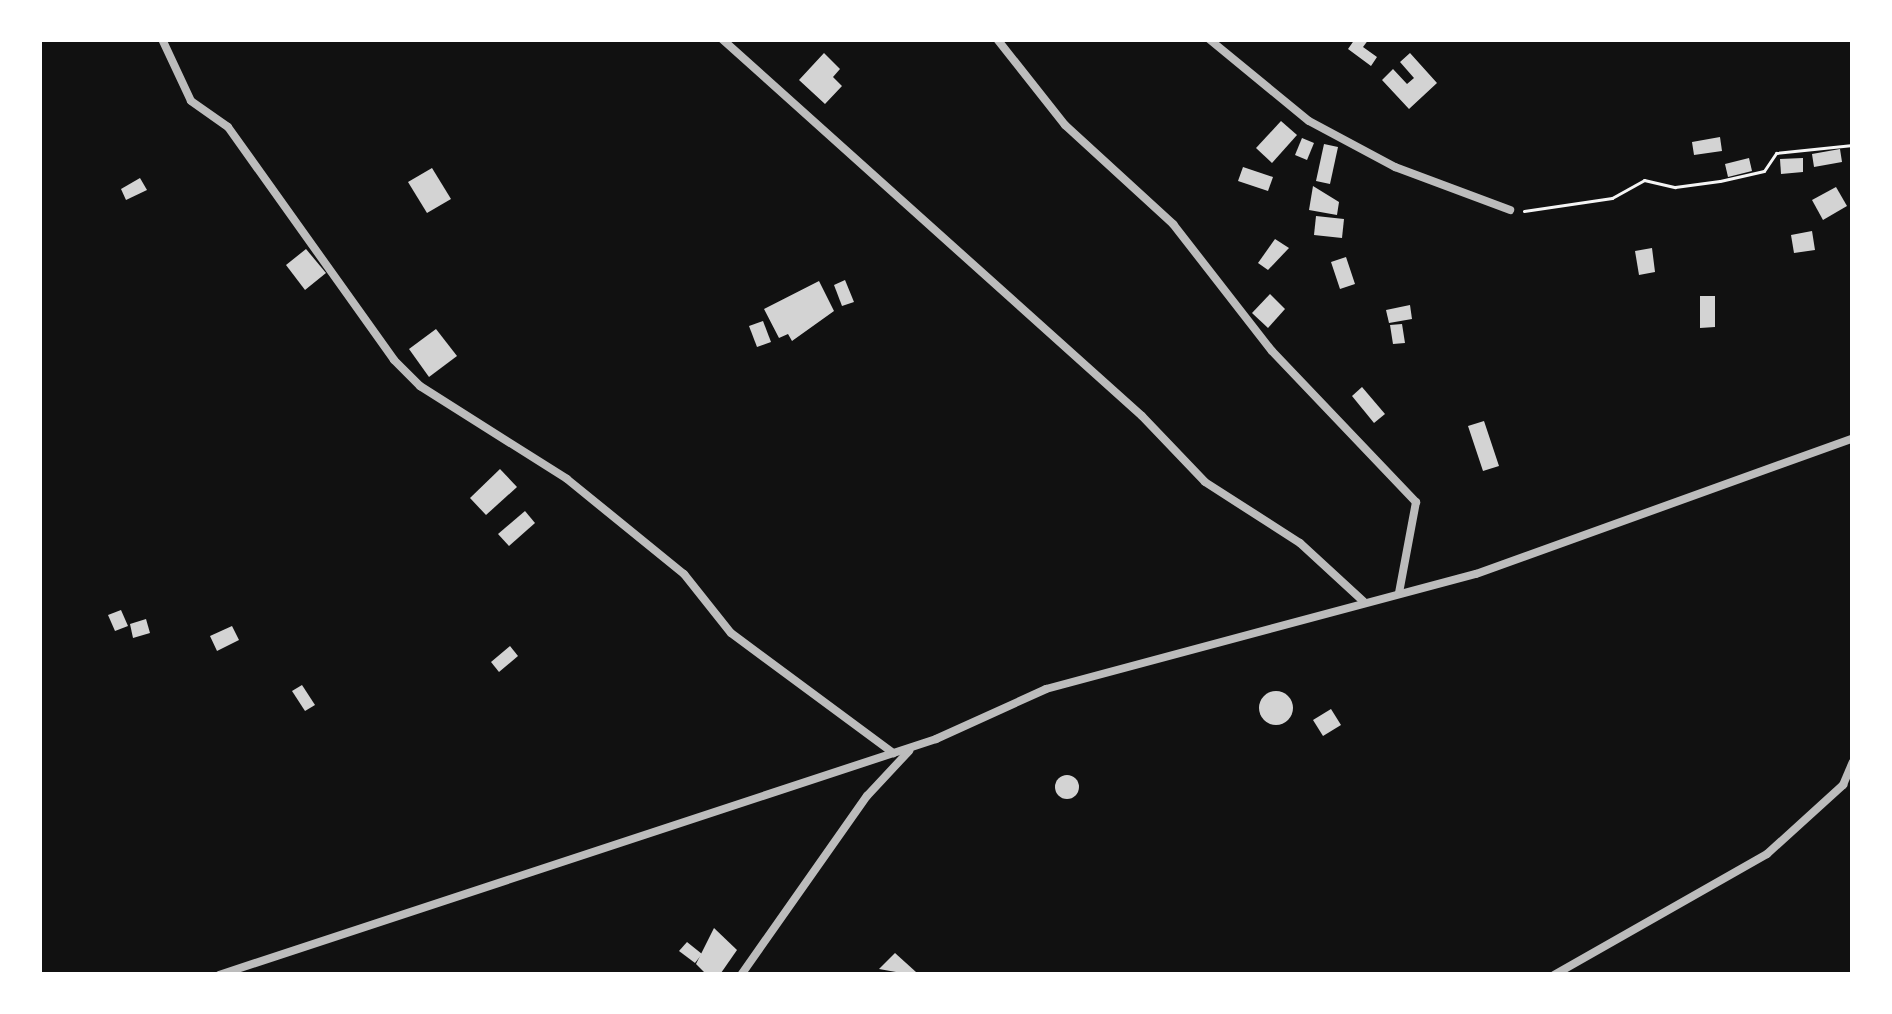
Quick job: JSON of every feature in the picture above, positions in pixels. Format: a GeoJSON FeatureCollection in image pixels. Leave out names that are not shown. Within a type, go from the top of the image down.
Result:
{"type":"FeatureCollection","features":[{"type":"Feature","properties":{"kind":"street"},"geometry":{"type":"LineString","coordinates":[[162,39],[191,101],[228,127],[420,386],[568,479],[684,574],[731,633],[894,754]]}},
{"type":"Feature","properties":{"kind":"street"},"geometry":{"type":"LineString","coordinates":[[722,39],[1142,416],[1205,482],[1300,543],[1364,602]]}},
{"type":"Feature","properties":{"kind":"street"},"geometry":{"type":"LineString","coordinates":[[997,39],[1065,125],[1173,224],[1272,351],[1416,502],[1399,593]]}},
{"type":"Feature","properties":{"kind":"street"},"geometry":{"type":"LineString","coordinates":[[1209,39],[1309,121],[1396,167],[1510,210]]}},
{"type":"Feature","properties":{"kind":"street"},"geometry":{"type":"LineString","coordinates":[[219,975],[894,754],[1046,689],[1476,574],[1853,438]]}},
{"type":"Feature","properties":{"kind":"street"},"geometry":{"type":"LineString","coordinates":[[741,975],[867,796],[914,747]]}},
{"type":"Feature","properties":{"kind":"street"},"geometry":{"type":"LineString","coordinates":[[1554,975],[1767,854],[1843,785],[1853,762]]}},
{"type":"Feature","properties":{"kind":"path"},"geometry":{"type":"LineString","coordinates":[[1510,210],[1612,198],[1644,180],[1675,187],[1720,182],[1764,171],[1776,154],[1853,146]]}},
{"type":"Feature","properties":{"kind":"building"},"geometry":{"type":"Polygon","coordinates":[[[1355,39],[1369,39],[1363,47],[1377,57],[1371,66],[1348,49],[1355,39]]]}},
{"type":"Feature","properties":{"kind":"building"},"geometry":{"type":"Polygon","coordinates":[[[824,53],[840,69],[833,77],[842,86],[825,104],[799,80],[824,53]]]}},
{"type":"Feature","properties":{"kind":"building"},"geometry":{"type":"Polygon","coordinates":[[[1410,53],[1437,83],[1409,109],[1382,80],[1393,69],[1407,84],[1414,78],[1400,62],[1410,53]]]}},
{"type":"Feature","properties":{"kind":"building"},"geometry":{"type":"Polygon","coordinates":[[[1281,121],[1297,135],[1272,163],[1256,148],[1281,121]]]}},
{"type":"Feature","properties":{"kind":"building"},"geometry":{"type":"Polygon","coordinates":[[[1720,137],[1722,151],[1694,155],[1692,142],[1720,137]]]}},
{"type":"Feature","properties":{"kind":"building"},"geometry":{"type":"Polygon","coordinates":[[[1302,138],[1314,143],[1307,160],[1295,155],[1302,138]]]}},
{"type":"Feature","properties":{"kind":"building"},"geometry":{"type":"Polygon","coordinates":[[[1324,144],[1338,147],[1330,184],[1316,181],[1324,144]]]}},
{"type":"Feature","properties":{"kind":"building"},"geometry":{"type":"Polygon","coordinates":[[[1840,149],[1842,162],[1814,167],[1812,154],[1840,149]]]}},
{"type":"Feature","properties":{"kind":"building"},"geometry":{"type":"Polygon","coordinates":[[[1749,158],[1752,171],[1728,177],[1725,164],[1749,158]]]}},
{"type":"Feature","properties":{"kind":"building"},"geometry":{"type":"Polygon","coordinates":[[[1803,158],[1803,172],[1781,174],[1780,159],[1803,158]]]}},
{"type":"Feature","properties":{"kind":"building"},"geometry":{"type":"Polygon","coordinates":[[[1243,167],[1273,177],[1268,191],[1238,181],[1243,167]]]}},
{"type":"Feature","properties":{"kind":"building"},"geometry":{"type":"Polygon","coordinates":[[[432,168],[451,199],[427,213],[408,182],[432,168]]]}},
{"type":"Feature","properties":{"kind":"building"},"geometry":{"type":"Polygon","coordinates":[[[140,178],[147,190],[126,200],[121,189],[140,178]]]}},
{"type":"Feature","properties":{"kind":"building"},"geometry":{"type":"Polygon","coordinates":[[[1313,186],[1339,202],[1337,215],[1309,210],[1313,186]]]}},
{"type":"Feature","properties":{"kind":"building"},"geometry":{"type":"Polygon","coordinates":[[[1836,187],[1847,206],[1823,220],[1812,200],[1836,187]]]}},
{"type":"Feature","properties":{"kind":"building"},"geometry":{"type":"Polygon","coordinates":[[[1316,216],[1344,219],[1342,238],[1314,235],[1316,216]]]}},
{"type":"Feature","properties":{"kind":"building"},"geometry":{"type":"Polygon","coordinates":[[[1812,231],[1815,250],[1794,253],[1791,235],[1812,231]]]}},
{"type":"Feature","properties":{"kind":"building"},"geometry":{"type":"Polygon","coordinates":[[[1275,239],[1289,248],[1268,270],[1258,263],[1275,239]]]}},
{"type":"Feature","properties":{"kind":"building"},"geometry":{"type":"Polygon","coordinates":[[[1652,248],[1655,272],[1639,275],[1635,251],[1652,248]]]}},
{"type":"Feature","properties":{"kind":"building"},"geometry":{"type":"Polygon","coordinates":[[[306,249],[326,273],[305,290],[286,265],[306,249]]]}},
{"type":"Feature","properties":{"kind":"building"},"geometry":{"type":"Polygon","coordinates":[[[1346,257],[1355,284],[1340,289],[1331,262],[1346,257]]]}},
{"type":"Feature","properties":{"kind":"building"},"geometry":{"type":"Polygon","coordinates":[[[845,280],[854,302],[842,306],[834,285],[845,280]]]}},
{"type":"Feature","properties":{"kind":"building"},"geometry":{"type":"Polygon","coordinates":[[[819,281],[834,311],[792,341],[788,334],[779,338],[764,309],[819,281]]]}},
{"type":"Feature","properties":{"kind":"building"},"geometry":{"type":"Polygon","coordinates":[[[1270,294],[1285,309],[1268,328],[1252,313],[1270,294]]]}},
{"type":"Feature","properties":{"kind":"building"},"geometry":{"type":"Polygon","coordinates":[[[1700,296],[1715,296],[1715,327],[1700,328],[1700,296]]]}},
{"type":"Feature","properties":{"kind":"building"},"geometry":{"type":"Polygon","coordinates":[[[1410,305],[1412,319],[1389,323],[1386,310],[1410,305]]]}},
{"type":"Feature","properties":{"kind":"building"},"geometry":{"type":"Polygon","coordinates":[[[763,321],[771,342],[757,347],[749,326],[763,321]]]}},
{"type":"Feature","properties":{"kind":"building"},"geometry":{"type":"Polygon","coordinates":[[[1402,324],[1405,343],[1393,344],[1390,325],[1402,324]]]}},
{"type":"Feature","properties":{"kind":"building"},"geometry":{"type":"Polygon","coordinates":[[[436,329],[457,356],[429,377],[409,349],[436,329]]]}},
{"type":"Feature","properties":{"kind":"building"},"geometry":{"type":"Polygon","coordinates":[[[1362,387],[1385,414],[1374,423],[1352,396],[1362,387]]]}},
{"type":"Feature","properties":{"kind":"building"},"geometry":{"type":"Polygon","coordinates":[[[1484,421],[1499,466],[1483,471],[1468,426],[1484,421]]]}},
{"type":"Feature","properties":{"kind":"building"},"geometry":{"type":"Polygon","coordinates":[[[500,469],[517,487],[486,515],[470,498],[500,469]]]}},
{"type":"Feature","properties":{"kind":"building"},"geometry":{"type":"Polygon","coordinates":[[[525,511],[535,523],[509,546],[498,534],[525,511]]]}},
{"type":"Feature","properties":{"kind":"building"},"geometry":{"type":"Polygon","coordinates":[[[121,610],[128,626],[115,631],[108,615],[121,610]]]}},
{"type":"Feature","properties":{"kind":"building"},"geometry":{"type":"Polygon","coordinates":[[[146,619],[150,633],[133,638],[130,624],[146,619]]]}},
{"type":"Feature","properties":{"kind":"building"},"geometry":{"type":"Polygon","coordinates":[[[232,626],[239,640],[217,651],[210,636],[232,626]]]}},
{"type":"Feature","properties":{"kind":"building"},"geometry":{"type":"Polygon","coordinates":[[[510,646],[518,656],[499,672],[491,662],[510,646]]]}},
{"type":"Feature","properties":{"kind":"building"},"geometry":{"type":"Polygon","coordinates":[[[302,685],[315,705],[305,711],[292,691],[302,685]]]}},
{"type":"Feature","properties":{"kind":"building"},"geometry":{"type":"Polygon","coordinates":[[[1276,691],[1288,696],[1293,708],[1288,720],[1276,725],[1264,720],[1259,708],[1264,696],[1276,691]]]}},
{"type":"Feature","properties":{"kind":"building"},"geometry":{"type":"Polygon","coordinates":[[[1331,709],[1341,725],[1323,736],[1313,720],[1331,709]]]}},
{"type":"Feature","properties":{"kind":"building"},"geometry":{"type":"Polygon","coordinates":[[[1067,775],[1079,787],[1067,799],[1055,787],[1067,775]]]}},
{"type":"Feature","properties":{"kind":"building"},"geometry":{"type":"Polygon","coordinates":[[[714,928],[737,950],[721,973],[707,975],[696,964],[714,928]]]}},
{"type":"Feature","properties":{"kind":"building"},"geometry":{"type":"Polygon","coordinates":[[[687,942],[702,954],[695,963],[679,951],[687,942]]]}},
{"type":"Feature","properties":{"kind":"building"},"geometry":{"type":"Polygon","coordinates":[[[895,953],[916,972],[913,975],[879,969],[895,953]]]}}]}
